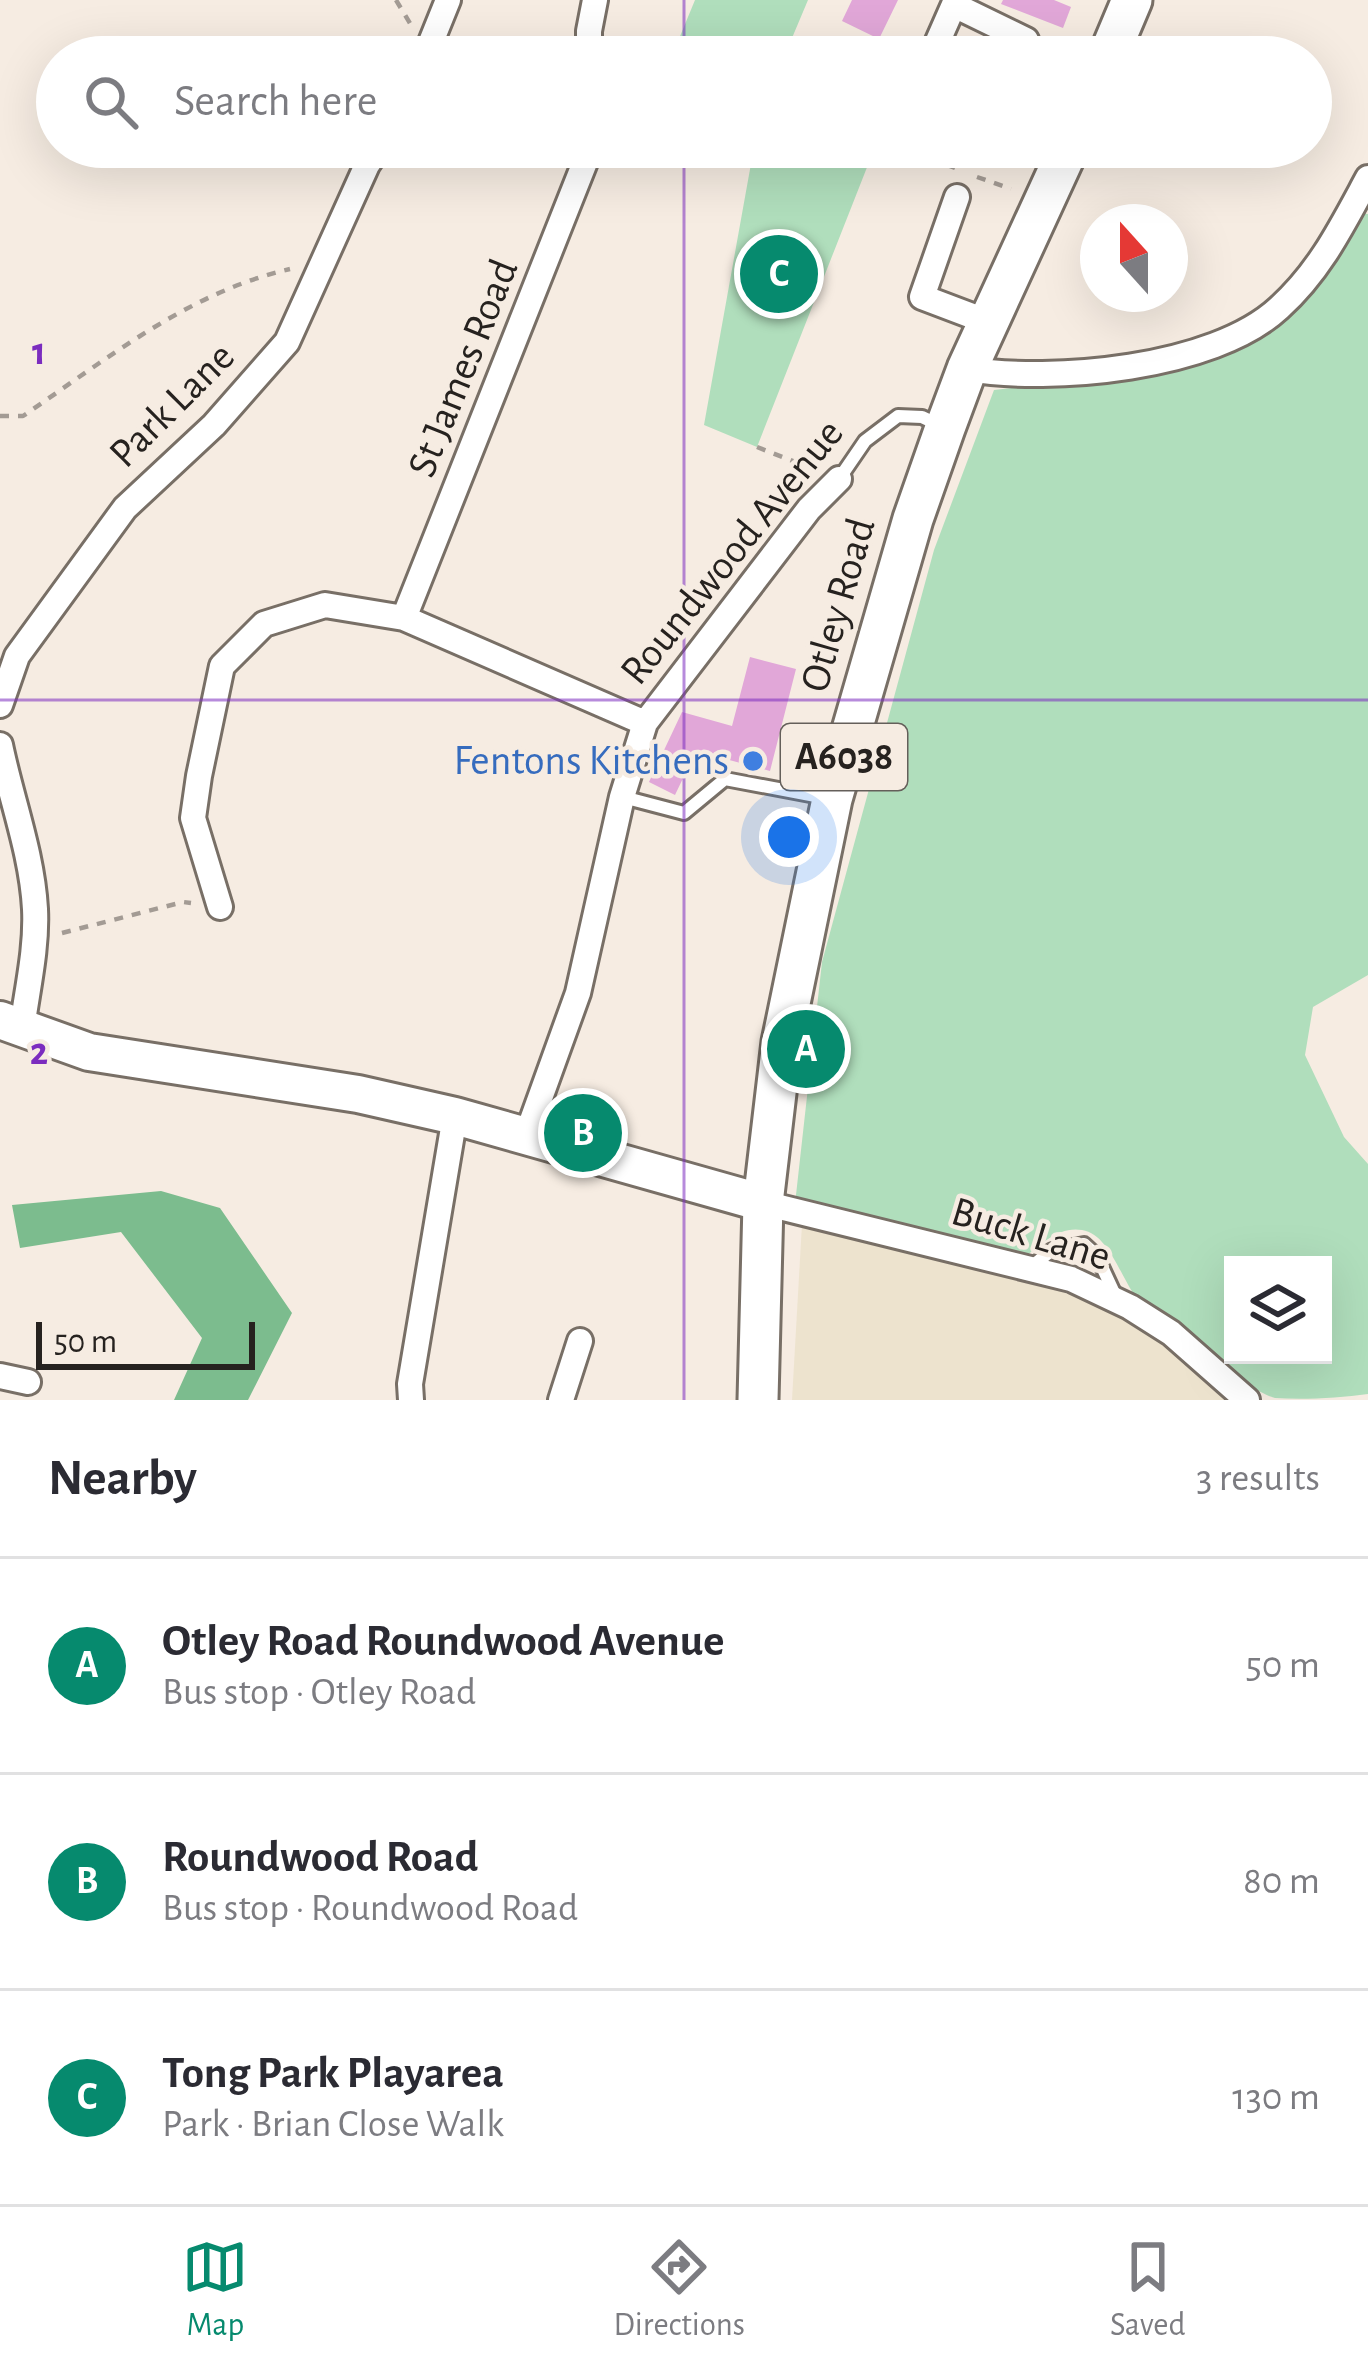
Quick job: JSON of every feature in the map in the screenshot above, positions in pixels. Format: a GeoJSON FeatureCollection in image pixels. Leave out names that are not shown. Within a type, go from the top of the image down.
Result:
{"type":"FeatureCollection","features":[{"type":"Feature","properties":{"kind":"main road"},"geometry":{"type":"LineString","coordinates":[[1117,36],[1132,0]]}},
{"type":"Feature","properties":{"kind":"main road","name":"Otley Road"},"geometry":{"type":"LineString","coordinates":[[758,1400],[764,1203],[782,1042],[832,799],[901,560],[945,428],[967,369],[1059,168]]}},
{"type":"Feature","properties":{"kind":"street"},"geometry":{"type":"LineString","coordinates":[[433,36],[448,0]]}},
{"type":"Feature","properties":{"kind":"street"},"geometry":{"type":"LineString","coordinates":[[589,36],[595,0]]}},
{"type":"Feature","properties":{"kind":"street"},"geometry":{"type":"LineString","coordinates":[[940,36],[955,2],[1019,36]]}},
{"type":"Feature","properties":{"kind":"street","name":"Park Lane"},"geometry":{"type":"LineString","coordinates":[[0,705],[17,656],[125,508],[214,425],[287,342],[366,168]]}},
{"type":"Feature","properties":{"kind":"street","name":"St James Road"},"geometry":{"type":"LineString","coordinates":[[404,618],[583,168]]}},
{"type":"Feature","properties":{"kind":"street"},"geometry":{"type":"LineString","coordinates":[[967,369],[1009,376],[1070,373],[1167,359],[1223,344],[1276,311],[1325,259],[1368,178]]}},
{"type":"Feature","properties":{"kind":"street"},"geometry":{"type":"LineString","coordinates":[[958,197],[922,297],[988,322]]}},
{"type":"Feature","properties":{"kind":"street","name":"Roundwood Avenue"},"geometry":{"type":"LineString","coordinates":[[526,1137],[578,993],[622,797],[645,723],[795,526],[839,479]]}},
{"type":"Feature","properties":{"kind":"street"},"geometry":{"type":"LineString","coordinates":[[220,908],[193,818],[222,666],[264,624],[325,604],[404,618],[645,723]]}},
{"type":"Feature","properties":{"kind":"street"},"geometry":{"type":"LineString","coordinates":[[0,745],[35,906],[35,940],[11,1025],[89,1052],[358,1094],[455,1116],[764,1203]]}},
{"type":"Feature","properties":{"kind":"street"},"geometry":{"type":"LineString","coordinates":[[411,1400],[455,1116]]}},
{"type":"Feature","properties":{"kind":"street","name":"Buck Lane"},"geometry":{"type":"LineString","coordinates":[[764,1203],[1071,1279],[1171,1334],[1246,1400]]}},
{"type":"Feature","properties":{"kind":"street"},"geometry":{"type":"LineString","coordinates":[[560,1400],[580,1341]]}},
{"type":"Feature","properties":{"kind":"street"},"geometry":{"type":"LineString","coordinates":[[0,1376],[28,1382]]}},
{"type":"Feature","properties":{"kind":"lane","name":"Roundwood Avenue"},"geometry":{"type":"LineString","coordinates":[[839,479],[865,441],[898,416],[922,417],[945,428]]}},
{"type":"Feature","properties":{"kind":"lane"},"geometry":{"type":"LineString","coordinates":[[622,797],[684,813],[725,779],[832,799]]}},
{"type":"Feature","properties":{"kind":"lane"},"geometry":{"type":"LineString","coordinates":[[1029,1269],[1052,1250],[1084,1244],[1097,1256],[1118,1301]]}},
{"type":"Feature","properties":{"kind":"path"},"geometry":{"type":"LineString","coordinates":[[589,31],[606,36]]}},
{"type":"Feature","properties":{"kind":"path"},"geometry":{"type":"LineString","coordinates":[[0,416],[22,416],[172,315],[245,279],[322,268]]}},
{"type":"Feature","properties":{"kind":"path"},"geometry":{"type":"LineString","coordinates":[[757,447],[839,479]]}},
{"type":"Feature","properties":{"kind":"path"},"geometry":{"type":"LineString","coordinates":[[35,940],[182,902],[220,908]]}},
{"type":"Feature","properties":{"kind":"shaded area"},"geometry":{"type":"Polygon","coordinates":[[[802,1224],[1080,1293],[1142,1320],[1231,1400],[792,1400],[802,1224]]]}},
{"type":"Feature","properties":{"kind":"green space"},"geometry":{"type":"Polygon","coordinates":[[[695,0],[808,0],[793,36],[680,36],[695,0]]]}},
{"type":"Feature","properties":{"kind":"green space"},"geometry":{"type":"Polygon","coordinates":[[[750,168],[867,168],[757,447],[704,425],[750,168]]]}},
{"type":"Feature","properties":{"kind":"green space"},"geometry":{"type":"Polygon","coordinates":[[[1362,213],[1368,214],[1368,975],[1313,1007],[1305,1055],[1344,1137],[1368,1164],[1368,1394],[1275,1398],[1263,1393],[1205,1355],[1139,1301],[1108,1249],[1092,1233],[1074,1229],[1058,1233],[1025,1257],[795,1204],[822,962],[934,550],[994,390],[1189,368],[1274,322],[1362,213]]]}},
{"type":"Feature","properties":{"kind":"green space"},"geometry":{"type":"Polygon","coordinates":[[[161,1191],[220,1208],[292,1313],[248,1400],[174,1400],[202,1338],[121,1232],[20,1248],[12,1205],[161,1191]]]}},
{"type":"Feature","properties":{"kind":"building"},"geometry":{"type":"Polygon","coordinates":[[[852,0],[898,0],[880,36],[842,21],[852,0]]]}},
{"type":"Feature","properties":{"kind":"building"},"geometry":{"type":"Polygon","coordinates":[[[1003,0],[1054,0],[1071,7],[1063,28],[1001,4],[1003,0]]]}},
{"type":"Feature","properties":{"kind":"building"},"geometry":{"type":"Polygon","coordinates":[[[750,657],[796,669],[770,771],[696,751],[675,795],[649,782],[682,712],[732,726],[750,657]]]}},
{"type":"Feature","properties":{"kind":"place","name":"Tong Park Playarea"},"geometry":{"type":"Point","coordinates":[779,274]}},
{"type":"Feature","properties":{"kind":"place","name":"Fentons Kitchens"},"geometry":{"type":"Point","coordinates":[753,761]}},
{"type":"Feature","properties":{"kind":"place","name":"Otley Road Roundwood Avenue"},"geometry":{"type":"Point","coordinates":[806,1049]}},
{"type":"Feature","properties":{"kind":"place","name":"Roundwood Road"},"geometry":{"type":"Point","coordinates":[583,1133]}}]}
